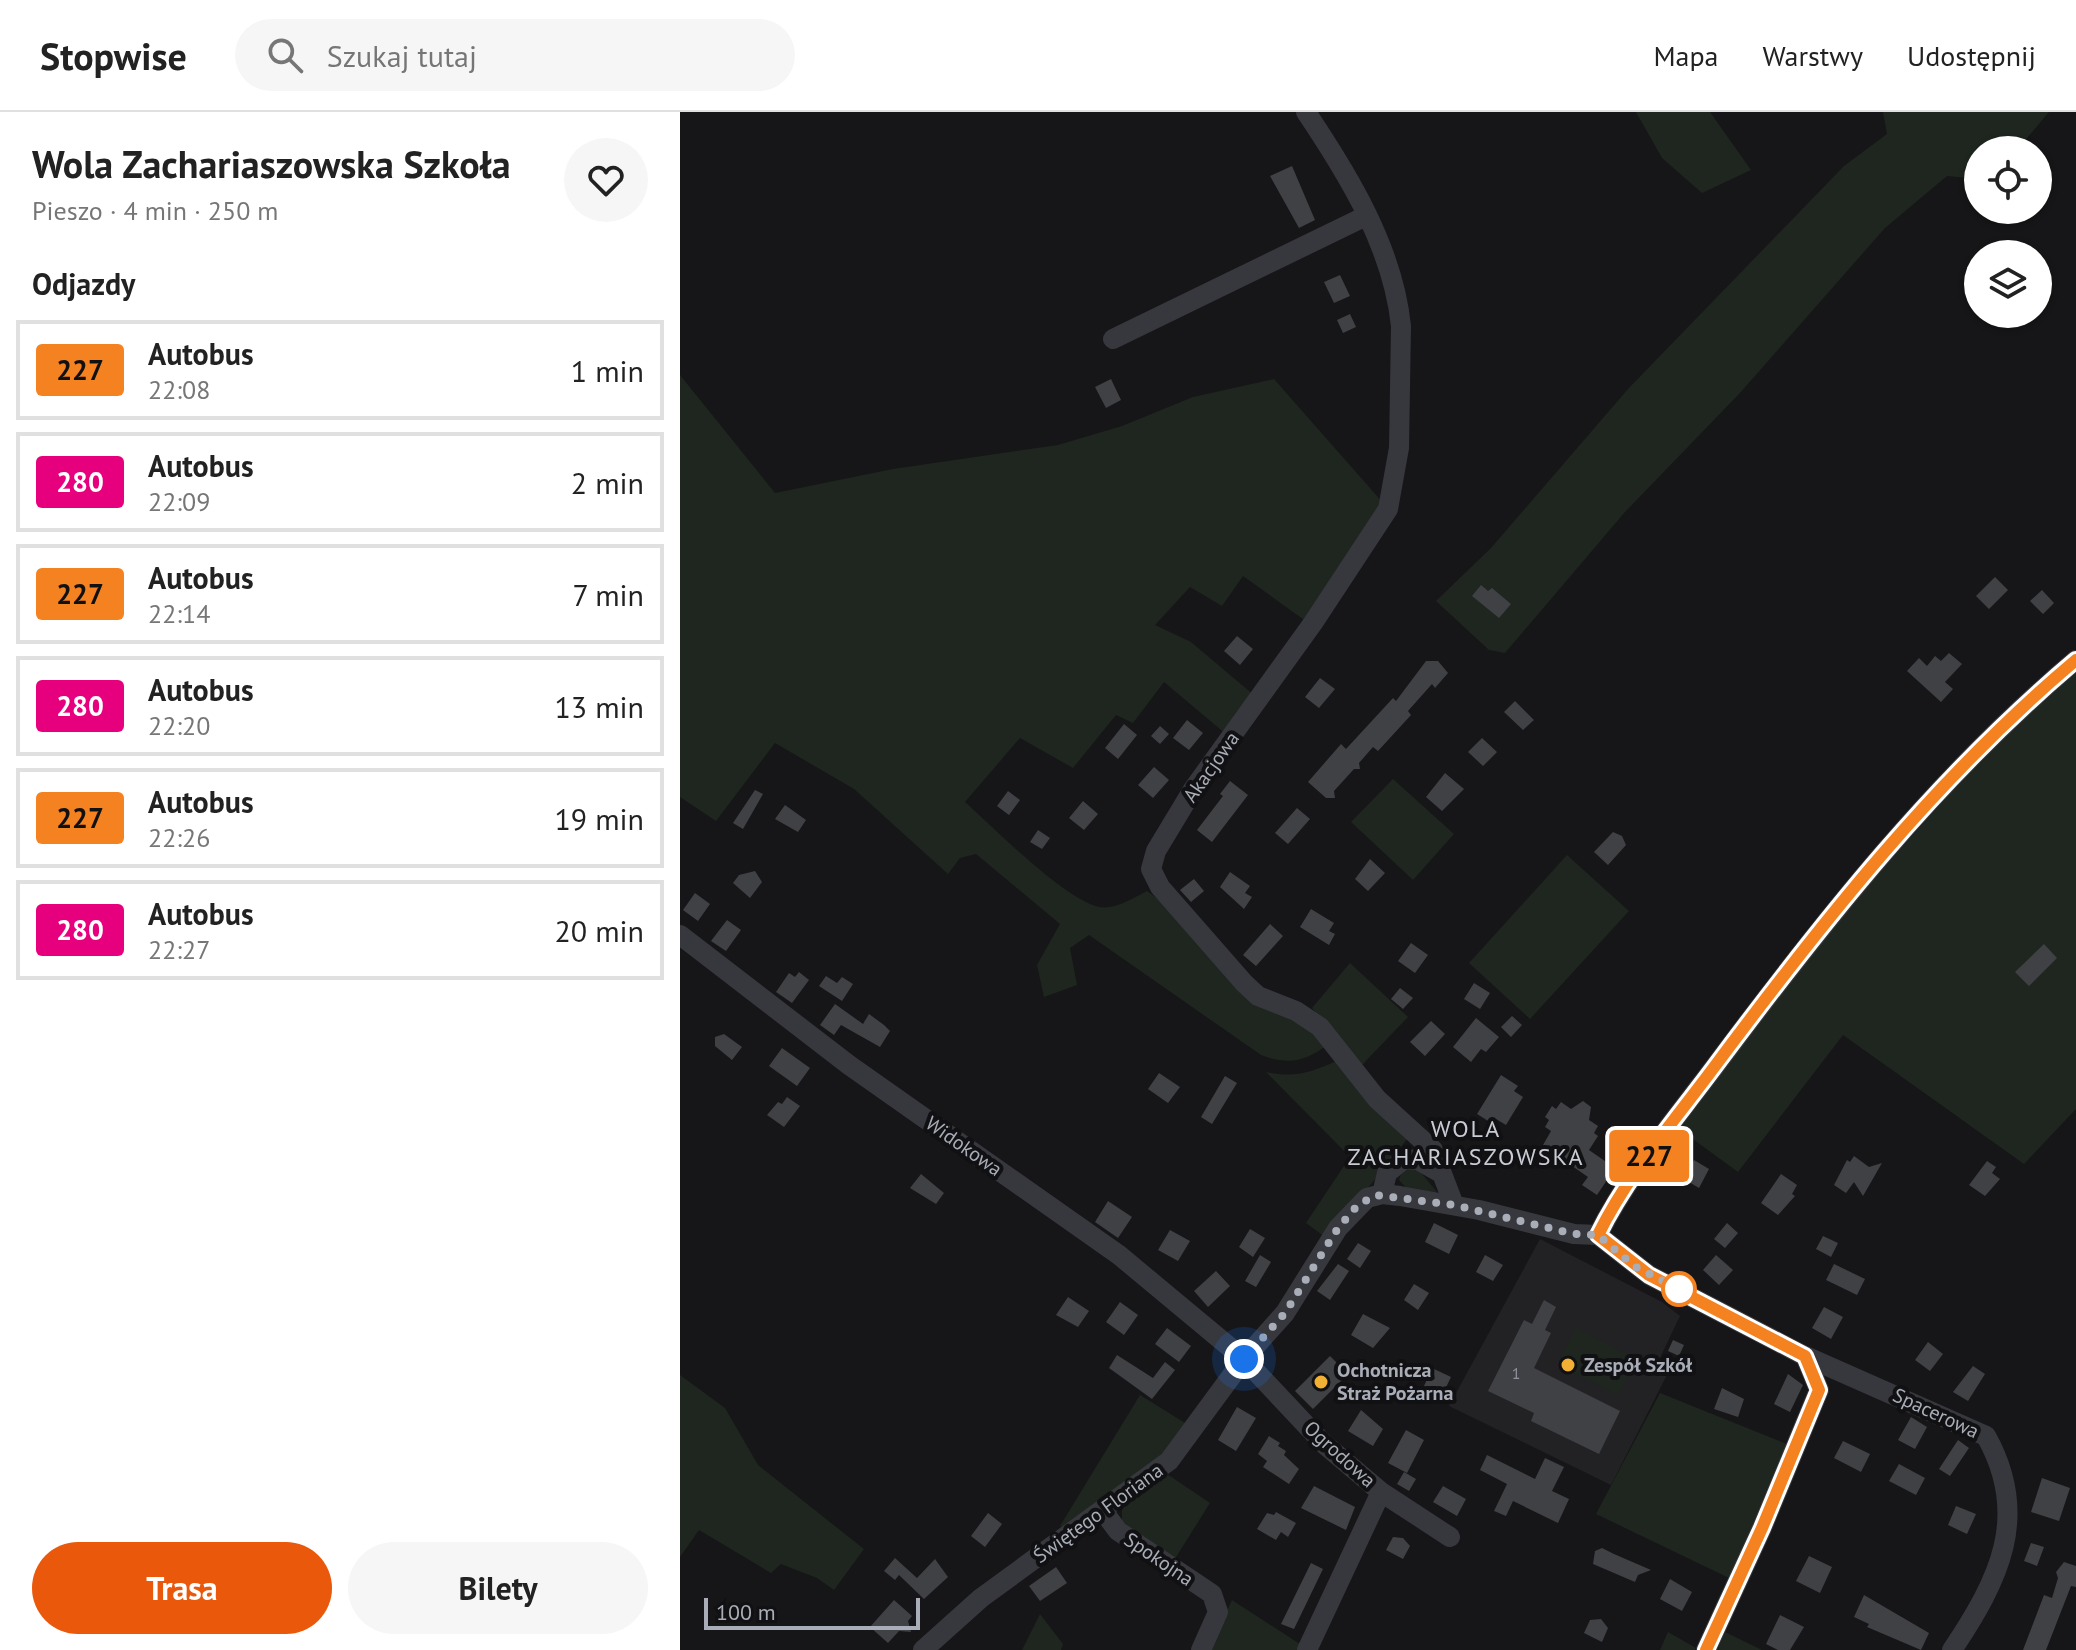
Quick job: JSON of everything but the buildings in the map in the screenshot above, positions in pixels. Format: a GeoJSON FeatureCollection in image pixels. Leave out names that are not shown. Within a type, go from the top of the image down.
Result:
{"type":"FeatureCollection","features":[{"type":"Feature","properties":{"kind":"street"},"geometry":{"type":"LineString","coordinates":[[1113,339],[1366,216],[1306,112]]}},
{"type":"Feature","properties":{"kind":"street","name":"Akacjowa"},"geometry":{"type":"LineString","coordinates":[[1366,216],[1391,277],[1401,321],[1399,448],[1388,509],[1313,623],[1194,788],[1156,851],[1151,869],[1160,887],[1244,983],[1270,1003],[1296,1011],[1320,1027],[1377,1099],[1418,1133],[1433,1150],[1454,1205]]}},
{"type":"Feature","properties":{"kind":"street"},"geometry":{"type":"LineString","coordinates":[[1418,1133],[1383,1184],[1382,1194],[1454,1205],[1574,1234],[1598,1235],[1611,1208],[1676,1119],[1841,903],[1978,749],[2076,660]]}},
{"type":"Feature","properties":{"kind":"street","name":"Widokowa"},"geometry":{"type":"LineString","coordinates":[[680,935],[849,1065],[1119,1255],[1244,1359]]}},
{"type":"Feature","properties":{"kind":"street"},"geometry":{"type":"LineString","coordinates":[[1395,1164],[1411,1158],[1441,1173]]}},
{"type":"Feature","properties":{"kind":"street","name":"Świętego Floriana"},"geometry":{"type":"LineString","coordinates":[[923,1650],[981,1598],[1169,1461],[1244,1359],[1285,1313],[1338,1228],[1367,1198],[1382,1194]]}},
{"type":"Feature","properties":{"kind":"street","name":"Spacerowa"},"geometry":{"type":"LineString","coordinates":[[1598,1235],[1649,1275],[1805,1356],[1986,1436],[2001,1462],[2010,1504],[2007,1541],[1983,1604],[1952,1650]]}},
{"type":"Feature","properties":{"kind":"street"},"geometry":{"type":"LineString","coordinates":[[1706,1650],[1762,1528],[1819,1390],[1805,1356]]}},
{"type":"Feature","properties":{"kind":"street","name":"Ogrodowa"},"geometry":{"type":"LineString","coordinates":[[1244,1359],[1323,1443],[1381,1492],[1307,1650]]}},
{"type":"Feature","properties":{"kind":"street"},"geometry":{"type":"LineString","coordinates":[[1381,1492],[1450,1537]]}},
{"type":"Feature","properties":{"kind":"street","name":"Spokojna"},"geometry":{"type":"LineString","coordinates":[[1103,1511],[1118,1531],[1212,1594],[1218,1612],[1201,1650]]}},
{"type":"Feature","properties":{"kind":"shaded area"},"geometry":{"type":"Polygon","coordinates":[[[1636,112],[1710,112],[1751,170],[1702,193],[1662,158],[1636,112]]]}},
{"type":"Feature","properties":{"kind":"shaded area"},"geometry":{"type":"Polygon","coordinates":[[[1883,112],[2049,112],[2029,136],[1964,136],[1964,178],[1947,176],[1885,228],[1739,394],[1625,512],[1505,653],[1489,650],[1436,601],[1491,548],[1628,389],[1844,166],[1887,134],[1883,112]]]}},
{"type":"Feature","properties":{"kind":"shaded area"},"geometry":{"type":"Polygon","coordinates":[[[680,375],[775,493],[893,469],[1058,445],[1122,426],[1193,397],[1274,379],[1384,504],[1307,622],[1243,576],[1222,606],[1190,587],[1155,625],[1191,642],[1255,696],[1227,735],[1164,682],[1133,723],[1116,715],[1073,768],[1020,738],[965,802],[1049,877],[1085,902],[1111,907],[1147,891],[1161,901],[1234,986],[1298,1021],[1327,1045],[1296,1060],[1261,1055],[1089,935],[1070,948],[1077,985],[1044,997],[1037,965],[1060,924],[976,854],[960,858],[948,874],[854,789],[775,743],[716,821],[680,797],[680,375]]]}},
{"type":"Feature","properties":{"kind":"shaded area"},"geometry":{"type":"Polygon","coordinates":[[[2076,670],[2076,1109],[2024,1164],[1843,1035],[1738,1172],[1679,1129],[1848,908],[1987,752],[2076,670]]]}},
{"type":"Feature","properties":{"kind":"shaded area"},"geometry":{"type":"Polygon","coordinates":[[[1393,779],[1454,834],[1413,880],[1351,822],[1393,779]]]}},
{"type":"Feature","properties":{"kind":"shaded area"},"geometry":{"type":"Polygon","coordinates":[[[1567,855],[1629,911],[1530,1019],[1469,963],[1567,855]]]}},
{"type":"Feature","properties":{"kind":"shaded area"},"geometry":{"type":"Polygon","coordinates":[[[1350,963],[1408,1017],[1361,1066],[1312,1008],[1350,963]]]}},
{"type":"Feature","properties":{"kind":"shaded area"},"geometry":{"type":"Polygon","coordinates":[[[1341,1059],[1409,1136],[1325,1237],[1306,1223],[1350,1157],[1266,1072],[1287,1075],[1305,1073],[1341,1059]]]}},
{"type":"Feature","properties":{"kind":"shaded area"},"geometry":{"type":"Polygon","coordinates":[[[1403,1167],[1418,1169],[1437,1192],[1409,1191],[1399,1180],[1403,1167]]]}},
{"type":"Feature","properties":{"kind":"shaded area","name":"Zespół Szkół"},"geometry":{"type":"Polygon","coordinates":[[[1540,1239],[1662,1302],[1680,1316],[1658,1362],[1671,1367],[1611,1485],[1449,1406],[1540,1239]]]}},
{"type":"Feature","properties":{"kind":"shaded area"},"geometry":{"type":"Polygon","coordinates":[[[1576,1328],[1636,1359],[1618,1395],[1557,1364],[1576,1328]]]}},
{"type":"Feature","properties":{"kind":"shaded area"},"geometry":{"type":"Polygon","coordinates":[[[680,1375],[725,1408],[758,1465],[864,1549],[834,1590],[817,1578],[781,1564],[771,1573],[699,1530],[680,1557],[680,1375]]]}},
{"type":"Feature","properties":{"kind":"shaded area"},"geometry":{"type":"Polygon","coordinates":[[[1660,1393],[1789,1445],[1729,1578],[1596,1514],[1660,1393]]]}},
{"type":"Feature","properties":{"kind":"shaded area"},"geometry":{"type":"Polygon","coordinates":[[[1140,1395],[1190,1426],[1162,1457],[1067,1531],[1060,1526],[1140,1395]]]}},
{"type":"Feature","properties":{"kind":"shaded area"},"geometry":{"type":"Polygon","coordinates":[[[1167,1474],[1210,1503],[1173,1562],[1122,1521],[1122,1507],[1167,1474]]]}},
{"type":"Feature","properties":{"kind":"shaded area"},"geometry":{"type":"Polygon","coordinates":[[[1232,1600],[1303,1646],[1302,1650],[1209,1650],[1232,1600]]]}},
{"type":"Feature","properties":{"kind":"shaded area"},"geometry":{"type":"Polygon","coordinates":[[[1040,1614],[1063,1644],[1061,1650],[1022,1650],[1040,1614]]]}},
{"type":"Feature","properties":{"kind":"shaded area"},"geometry":{"type":"Polygon","coordinates":[[[1668,1632],[1696,1648],[1695,1650],[1660,1650],[1668,1632]]]}},
{"type":"Feature","properties":{"kind":"shaded area"},"geometry":{"type":"Polygon","coordinates":[[[1725,1632],[1762,1650],[1717,1650],[1725,1632]]]}},
{"type":"Feature","properties":{"kind":"bus line","name":"227"},"geometry":{"type":"LineString","coordinates":[[1706,1650],[1762,1528],[1819,1390],[1814,1371],[1805,1356],[1649,1275],[1598,1235],[1611,1208],[1676,1119],[1841,903],[1978,749],[2076,660]]}},
{"type":"Feature","properties":{"kind":"place","name":"Zespół Szkół"},"geometry":{"type":"Point","coordinates":[1568,1365]}},
{"type":"Feature","properties":{"kind":"place","name":"Ochotnicza Straż Pożarna"},"geometry":{"type":"Point","coordinates":[1321,1382]}},
{"type":"Feature","properties":{"kind":"district","name":"WOLA ZACHARIASZOWSKA"},"geometry":{"type":"Point","coordinates":[1466,1143]}},
{"type":"Feature","properties":{"kind":"route"},"geometry":{"type":"LineString","coordinates":[[1244,1359],[1285,1313],[1338,1228],[1357,1206],[1375,1195],[1454,1205],[1574,1234],[1598,1235],[1634,1266],[1679,1289]]}}]}
